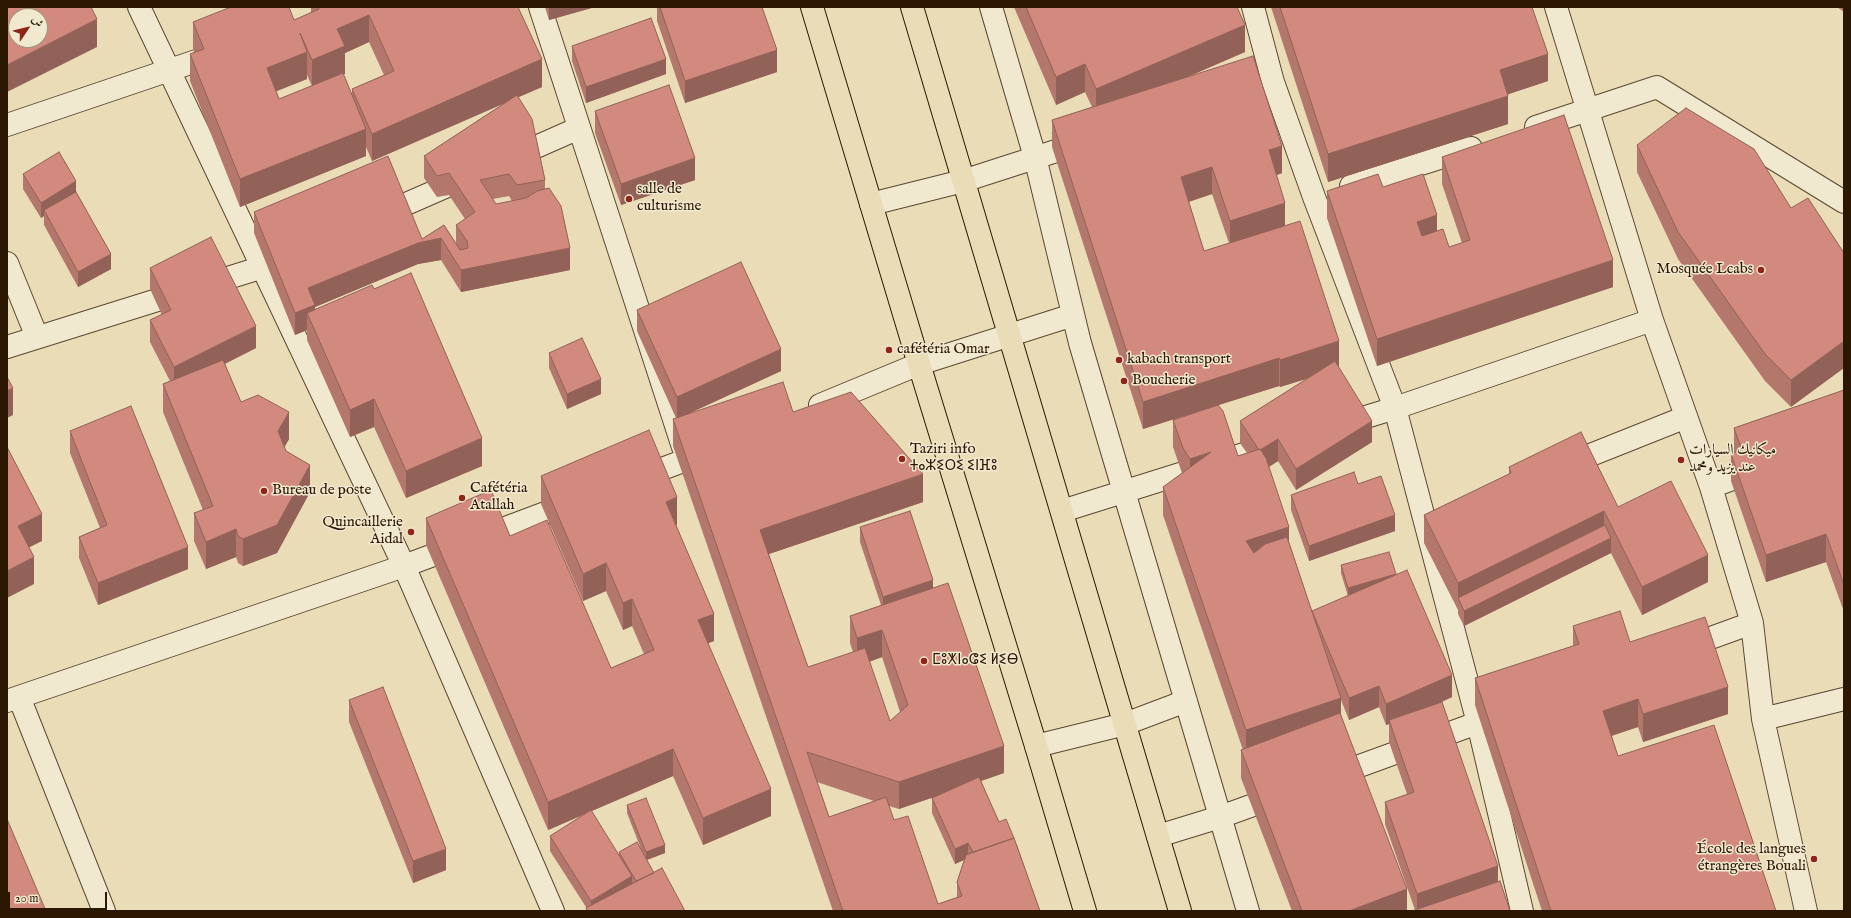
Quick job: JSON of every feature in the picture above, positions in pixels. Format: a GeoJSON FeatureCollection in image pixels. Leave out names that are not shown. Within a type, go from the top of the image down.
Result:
{"type":"FeatureCollection","features":[{"type":"Feature","properties":{"kind":"main road"},"geometry":{"type":"LineString","coordinates":[[812,7],[1085,911]]}},
{"type":"Feature","properties":{"kind":"main road"},"geometry":{"type":"LineString","coordinates":[[912,7],[1180,911]]}},
{"type":"Feature","properties":{"kind":"street"},"geometry":{"type":"LineString","coordinates":[[138,7],[404,566],[553,911]]}},
{"type":"Feature","properties":{"kind":"street"},"geometry":{"type":"LineString","coordinates":[[540,7],[687,459]]}},
{"type":"Feature","properties":{"kind":"street"},"geometry":{"type":"LineString","coordinates":[[991,7],[1035,157],[1073,315],[1248,911]]}},
{"type":"Feature","properties":{"kind":"street"},"geometry":{"type":"LineString","coordinates":[[1253,7],[1273,82],[1314,197],[1396,408],[1478,723],[1522,911]]}},
{"type":"Feature","properties":{"kind":"street"},"geometry":{"type":"LineString","coordinates":[[1556,7],[1652,320],[1712,487],[1752,623],[1762,719],[1806,911]]}},
{"type":"Feature","properties":{"kind":"street"},"geometry":{"type":"LineString","coordinates":[[7,125],[236,47]]}},
{"type":"Feature","properties":{"kind":"street"},"geometry":{"type":"LineString","coordinates":[[1251,89],[1273,82]]}},
{"type":"Feature","properties":{"kind":"street"},"geometry":{"type":"LineString","coordinates":[[1520,132],[1657,88],[1844,202]]}},
{"type":"Feature","properties":{"kind":"street"},"geometry":{"type":"LineString","coordinates":[[363,223],[579,128]]}},
{"type":"Feature","properties":{"kind":"street"},"geometry":{"type":"LineString","coordinates":[[871,204],[963,181],[1102,136]]}},
{"type":"Feature","properties":{"kind":"street"},"geometry":{"type":"LineString","coordinates":[[1314,197],[1489,142]]}},
{"type":"Feature","properties":{"kind":"street"},"geometry":{"type":"LineString","coordinates":[[7,347],[263,267],[291,254]]}},
{"type":"Feature","properties":{"kind":"street"},"geometry":{"type":"LineString","coordinates":[[7,263],[37,337]]}},
{"type":"Feature","properties":{"kind":"street"},"geometry":{"type":"LineString","coordinates":[[802,412],[919,364],[1073,315]]}},
{"type":"Feature","properties":{"kind":"street"},"geometry":{"type":"LineString","coordinates":[[1320,431],[1396,408],[1652,320]]}},
{"type":"Feature","properties":{"kind":"street"},"geometry":{"type":"LineString","coordinates":[[1541,475],[1686,417]]}},
{"type":"Feature","properties":{"kind":"street"},"geometry":{"type":"LineString","coordinates":[[1062,510],[1298,438]]}},
{"type":"Feature","properties":{"kind":"street"},"geometry":{"type":"LineString","coordinates":[[620,484],[687,459],[719,452]]}},
{"type":"Feature","properties":{"kind":"street"},"geometry":{"type":"LineString","coordinates":[[1712,487],[1778,462]]}},
{"type":"Feature","properties":{"kind":"street"},"geometry":{"type":"LineString","coordinates":[[104,911],[13,699],[404,566],[590,496]]}},
{"type":"Feature","properties":{"kind":"street"},"geometry":{"type":"LineString","coordinates":[[1425,521],[1447,513]]}},
{"type":"Feature","properties":{"kind":"street"},"geometry":{"type":"LineString","coordinates":[[1663,656],[1752,623]]}},
{"type":"Feature","properties":{"kind":"street"},"geometry":{"type":"LineString","coordinates":[[1762,719],[1844,699]]}},
{"type":"Feature","properties":{"kind":"street"},"geometry":{"type":"LineString","coordinates":[[1036,746],[1125,724],[1186,701]]}},
{"type":"Feature","properties":{"kind":"street"},"geometry":{"type":"LineString","coordinates":[[1158,836],[1220,817],[1508,712]]}},
{"type":"Feature","properties":{"kind":"building"},"geometry":{"type":"Polygon","coordinates":[[[7,7],[91,7],[97,19],[48,44],[48,8],[8,8],[8,48],[40,48],[7,65],[7,7]]]}},
{"type":"Feature","properties":{"kind":"building"},"geometry":{"type":"Polygon","coordinates":[[[231,7],[289,7],[294,20],[319,9],[318,7],[518,7],[542,59],[372,134],[352,89],[394,71],[369,15],[337,29],[345,46],[312,60],[300,33],[307,52],[267,68],[279,99],[343,73],[366,129],[240,179],[190,54],[204,49],[193,22],[231,7]]]}},
{"type":"Feature","properties":{"kind":"building"},"geometry":{"type":"Polygon","coordinates":[[[660,7],[762,7],[777,50],[685,81],[660,7]]]}},
{"type":"Feature","properties":{"kind":"building"},"geometry":{"type":"Polygon","coordinates":[[[1026,7],[1237,7],[1245,25],[1096,89],[1085,64],[1056,77],[1026,7]]]}},
{"type":"Feature","properties":{"kind":"building"},"geometry":{"type":"Polygon","coordinates":[[[1280,7],[1532,7],[1548,54],[1500,70],[1508,96],[1328,154],[1280,7]]]}},
{"type":"Feature","properties":{"kind":"building"},"geometry":{"type":"Polygon","coordinates":[[[651,18],[666,59],[586,87],[572,46],[651,18]]]}},
{"type":"Feature","properties":{"kind":"building"},"geometry":{"type":"Polygon","coordinates":[[[1253,56],[1282,146],[1269,150],[1285,203],[1230,221],[1212,167],[1181,177],[1204,251],[1300,221],[1339,341],[1280,360],[1279,358],[1143,402],[1052,120],[1253,56]]]}},
{"type":"Feature","properties":{"kind":"building"},"geometry":{"type":"Polygon","coordinates":[[[669,85],[695,158],[621,184],[595,111],[669,85]]]}},
{"type":"Feature","properties":{"kind":"building"},"geometry":{"type":"Polygon","coordinates":[[[517,95],[532,119],[545,180],[517,185],[509,174],[480,180],[496,204],[526,198],[537,191],[549,188],[561,206],[570,248],[461,270],[441,238],[418,243],[308,288],[315,305],[295,313],[254,212],[388,156],[422,239],[444,225],[460,250],[468,248],[467,241],[456,225],[475,212],[449,173],[437,176],[424,156],[517,95]]]}},
{"type":"Feature","properties":{"kind":"building","name":"Mosquée Lcabs"},"geometry":{"type":"Polygon","coordinates":[[[1686,108],[1754,149],[1791,208],[1808,198],[1844,253],[1844,341],[1791,380],[1765,354],[1678,232],[1637,145],[1686,108]]]}},
{"type":"Feature","properties":{"kind":"building"},"geometry":{"type":"Polygon","coordinates":[[[1564,115],[1613,260],[1377,339],[1327,191],[1378,174],[1383,187],[1423,174],[1437,215],[1417,222],[1422,236],[1443,229],[1449,247],[1470,240],[1442,157],[1564,115]]]}},
{"type":"Feature","properties":{"kind":"building"},"geometry":{"type":"Polygon","coordinates":[[[59,152],[76,181],[41,203],[23,174],[59,152]]]}},
{"type":"Feature","properties":{"kind":"building"},"geometry":{"type":"Polygon","coordinates":[[[76,192],[111,254],[78,272],[44,210],[76,192]]]}},
{"type":"Feature","properties":{"kind":"building"},"geometry":{"type":"Polygon","coordinates":[[[211,237],[256,326],[174,367],[150,320],[171,310],[150,268],[211,237]]]}},
{"type":"Feature","properties":{"kind":"building"},"geometry":{"type":"Polygon","coordinates":[[[741,262],[781,349],[677,397],[637,310],[741,262]]]}},
{"type":"Feature","properties":{"kind":"building"},"geometry":{"type":"Polygon","coordinates":[[[411,273],[482,438],[406,471],[374,399],[350,410],[307,313],[372,285],[374,289],[411,273]]]}},
{"type":"Feature","properties":{"kind":"building"},"geometry":{"type":"Polygon","coordinates":[[[582,338],[601,379],[567,394],[549,353],[582,338]]]}},
{"type":"Feature","properties":{"kind":"building"},"geometry":{"type":"Polygon","coordinates":[[[223,360],[241,402],[258,395],[289,412],[278,431],[286,451],[310,465],[277,525],[243,539],[238,536],[236,529],[206,542],[194,513],[213,506],[163,384],[223,360]]]}},
{"type":"Feature","properties":{"kind":"building"},"geometry":{"type":"Polygon","coordinates":[[[1335,361],[1372,421],[1296,469],[1278,439],[1259,450],[1240,421],[1335,361]]]}},
{"type":"Feature","properties":{"kind":"building"},"geometry":{"type":"Polygon","coordinates":[[[7,377],[13,388],[7,391],[7,377]]]}},
{"type":"Feature","properties":{"kind":"building","name":"ⵎⵓⵅⵏⴰⵛⵉ ⵍⵉⴱ"},"geometry":{"type":"Polygon","coordinates":[[[783,382],[793,412],[851,392],[923,474],[760,530],[808,667],[865,648],[890,721],[908,705],[882,630],[857,638],[850,616],[948,583],[1004,746],[899,782],[807,752],[829,817],[886,797],[894,820],[908,816],[938,904],[962,896],[957,882],[966,855],[1014,838],[1040,911],[843,911],[673,419],[783,382]]]}},
{"type":"Feature","properties":{"kind":"building"},"geometry":{"type":"Polygon","coordinates":[[[1844,390],[1844,585],[1826,534],[1766,555],[1731,454],[1742,450],[1734,428],[1844,390]]]}},
{"type":"Feature","properties":{"kind":"building"},"geometry":{"type":"Polygon","coordinates":[[[1218,405],[1223,411],[1238,456],[1260,449],[1266,458],[1289,527],[1246,541],[1254,553],[1265,544],[1287,537],[1341,698],[1246,730],[1163,487],[1211,452],[1190,459],[1183,448],[1173,420],[1218,405]]]}},
{"type":"Feature","properties":{"kind":"building"},"geometry":{"type":"Polygon","coordinates":[[[131,406],[188,547],[98,583],[79,537],[107,525],[70,431],[131,406]]]}},
{"type":"Feature","properties":{"kind":"building"},"geometry":{"type":"Polygon","coordinates":[[[649,430],[677,497],[666,502],[714,614],[698,620],[771,789],[703,818],[673,749],[548,802],[426,518],[491,490],[510,536],[547,520],[611,668],[654,650],[632,599],[623,603],[606,563],[583,574],[541,476],[649,430]]]}},
{"type":"Feature","properties":{"kind":"building"},"geometry":{"type":"Polygon","coordinates":[[[1581,432],[1618,507],[1671,481],[1708,555],[1642,587],[1604,511],[1458,583],[1424,515],[1511,473],[1509,467],[1581,432]]]}},
{"type":"Feature","properties":{"kind":"building"},"geometry":{"type":"Polygon","coordinates":[[[7,447],[42,514],[18,526],[34,557],[7,571],[7,447]]]}},
{"type":"Feature","properties":{"kind":"building"},"geometry":{"type":"Polygon","coordinates":[[[1354,472],[1358,484],[1381,476],[1395,515],[1309,546],[1291,495],[1354,472]]]}},
{"type":"Feature","properties":{"kind":"building"},"geometry":{"type":"Polygon","coordinates":[[[910,511],[933,580],[883,597],[860,527],[910,511]]]}},
{"type":"Feature","properties":{"kind":"building"},"geometry":{"type":"Polygon","coordinates":[[[1605,525],[1611,538],[1464,611],[1458,598],[1605,525]]]}},
{"type":"Feature","properties":{"kind":"building"},"geometry":{"type":"Polygon","coordinates":[[[1389,552],[1396,574],[1348,588],[1341,565],[1389,552]]]}},
{"type":"Feature","properties":{"kind":"building"},"geometry":{"type":"Polygon","coordinates":[[[1407,570],[1452,675],[1386,704],[1379,686],[1349,698],[1312,611],[1407,570]]]}},
{"type":"Feature","properties":{"kind":"building"},"geometry":{"type":"Polygon","coordinates":[[[1620,611],[1630,642],[1705,617],[1728,687],[1643,714],[1638,699],[1603,711],[1618,756],[1714,725],[1776,911],[1551,911],[1475,678],[1579,644],[1573,626],[1620,611]]]}},
{"type":"Feature","properties":{"kind":"building"},"geometry":{"type":"Polygon","coordinates":[[[383,687],[446,849],[413,861],[349,700],[383,687]]]}},
{"type":"Feature","properties":{"kind":"building"},"geometry":{"type":"Polygon","coordinates":[[[1442,702],[1498,866],[1417,894],[1385,802],[1414,792],[1389,720],[1442,702]]]}},
{"type":"Feature","properties":{"kind":"building"},"geometry":{"type":"Polygon","coordinates":[[[1340,713],[1407,889],[1349,911],[1302,911],[1241,750],[1340,713]]]}},
{"type":"Feature","properties":{"kind":"building"},"geometry":{"type":"Polygon","coordinates":[[[979,777],[999,822],[1006,819],[1014,838],[973,852],[968,843],[955,849],[932,798],[979,777]]]}},
{"type":"Feature","properties":{"kind":"building"},"geometry":{"type":"Polygon","coordinates":[[[646,798],[665,845],[646,852],[627,805],[646,798]]]}},
{"type":"Feature","properties":{"kind":"building"},"geometry":{"type":"Polygon","coordinates":[[[591,810],[632,876],[591,901],[550,836],[591,810]]]}},
{"type":"Feature","properties":{"kind":"building"},"geometry":{"type":"Polygon","coordinates":[[[7,819],[46,911],[7,911],[7,819]]]}},
{"type":"Feature","properties":{"kind":"building"},"geometry":{"type":"Polygon","coordinates":[[[637,842],[654,873],[636,881],[619,852],[637,842]]]}},
{"type":"Feature","properties":{"kind":"building"},"geometry":{"type":"Polygon","coordinates":[[[662,868],[685,911],[587,911],[586,908],[662,868]]]}},
{"type":"Feature","properties":{"kind":"building"},"geometry":{"type":"Polygon","coordinates":[[[1500,881],[1510,911],[1412,911],[1500,881]]]}},
{"type":"Feature","properties":{"kind":"place","name":"salle de culturisme"},"geometry":{"type":"Point","coordinates":[629,199]}},
{"type":"Feature","properties":{"kind":"place","name":"Mosquée Lcabs"},"geometry":{"type":"Point","coordinates":[1761,270]}},
{"type":"Feature","properties":{"kind":"place","name":"cafétéria Omar"},"geometry":{"type":"Point","coordinates":[889,350]}},
{"type":"Feature","properties":{"kind":"place","name":"kabach transport"},"geometry":{"type":"Point","coordinates":[1119,360]}},
{"type":"Feature","properties":{"kind":"place","name":"Boucherie"},"geometry":{"type":"Point","coordinates":[1124,381]}},
{"type":"Feature","properties":{"kind":"place","name":"Taziri info ⵜⴰⵣⵉⵔⵉ ⵉⵏⴼⵓ"},"geometry":{"type":"Point","coordinates":[902,459]}},
{"type":"Feature","properties":{"kind":"place","name":"ميكانيك السيارات عند يزيد ومحمد"},"geometry":{"type":"Point","coordinates":[1681,460]}},
{"type":"Feature","properties":{"kind":"place","name":"Bureau de poste"},"geometry":{"type":"Point","coordinates":[264,491]}},
{"type":"Feature","properties":{"kind":"place","name":"Cafétéria Atallah"},"geometry":{"type":"Point","coordinates":[462,498]}},
{"type":"Feature","properties":{"kind":"place","name":"Quincaillerie Aidal"},"geometry":{"type":"Point","coordinates":[411,532]}},
{"type":"Feature","properties":{"kind":"place","name":"ⵎⵓⵅⵏⴰⵛⵉ ⵍⵉⴱ"},"geometry":{"type":"Point","coordinates":[924,661]}},
{"type":"Feature","properties":{"kind":"place","name":"École des langues étrangères Bouali"},"geometry":{"type":"Point","coordinates":[1814,859]}}]}
